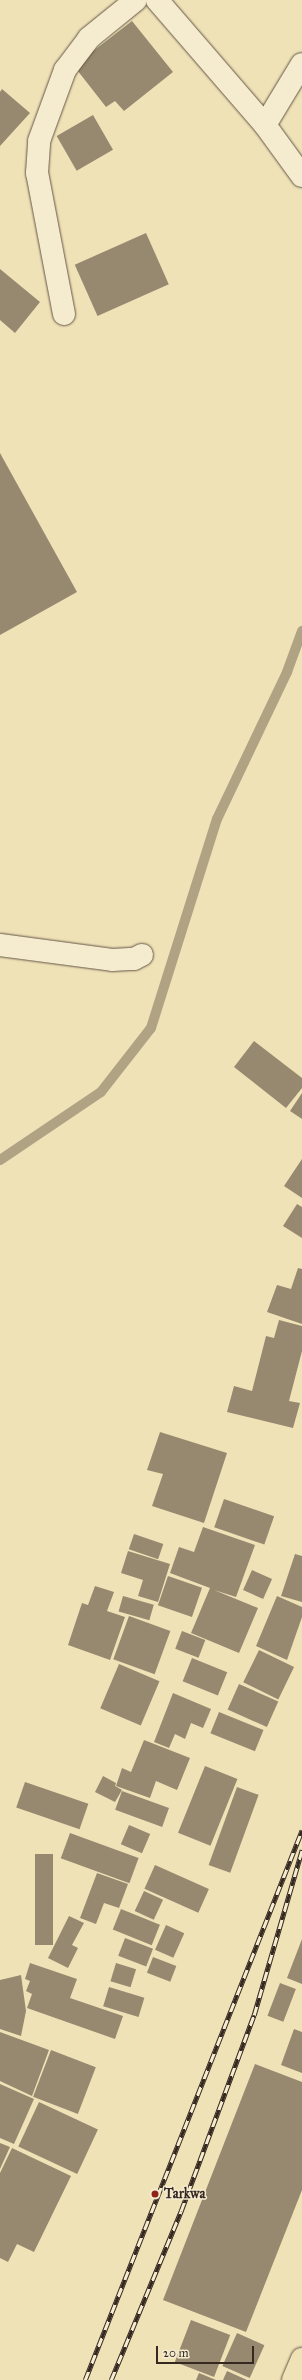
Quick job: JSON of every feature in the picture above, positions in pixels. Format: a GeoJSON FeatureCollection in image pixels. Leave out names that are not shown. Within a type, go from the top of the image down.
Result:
{"type":"FeatureCollection","features":[{"type":"Feature","properties":{"kind":"main road"},"geometry":{"type":"LineString","coordinates":[[293,2380],[302,2359]]}},
{"type":"Feature","properties":{"kind":"street"},"geometry":{"type":"LineString","coordinates":[[64,314],[37,173],[39,141],[65,70],[89,38],[136,0]]}},
{"type":"Feature","properties":{"kind":"street"},"geometry":{"type":"LineString","coordinates":[[157,0],[265,125],[302,176]]}},
{"type":"Feature","properties":{"kind":"street"},"geometry":{"type":"LineString","coordinates":[[265,125],[302,64]]}},
{"type":"Feature","properties":{"kind":"street"},"geometry":{"type":"LineString","coordinates":[[0,945],[112,960],[134,959],[142,955]]}},
{"type":"Feature","properties":{"kind":"building"},"geometry":{"type":"Polygon","coordinates":[[[132,21],[173,72],[124,111],[115,101],[106,107],[74,66],[132,21]]]}},
{"type":"Feature","properties":{"kind":"building"},"geometry":{"type":"Polygon","coordinates":[[[2,89],[30,113],[0,146],[0,92],[2,89]]]}},
{"type":"Feature","properties":{"kind":"building"},"geometry":{"type":"Polygon","coordinates":[[[93,115],[113,150],[77,171],[57,136],[93,115]]]}},
{"type":"Feature","properties":{"kind":"building"},"geometry":{"type":"Polygon","coordinates":[[[146,233],[169,284],[98,316],[75,265],[146,233]]]}},
{"type":"Feature","properties":{"kind":"building"},"geometry":{"type":"Polygon","coordinates":[[[0,269],[40,302],[15,333],[0,320],[0,269]]]}},
{"type":"Feature","properties":{"kind":"building"},"geometry":{"type":"Polygon","coordinates":[[[0,453],[77,592],[0,635],[0,453]]]}},
{"type":"Feature","properties":{"kind":"building"},"geometry":{"type":"Polygon","coordinates":[[[254,1041],[302,1078],[302,1088],[286,1108],[234,1067],[254,1041]]]}},
{"type":"Feature","properties":{"kind":"building"},"geometry":{"type":"Polygon","coordinates":[[[302,1093],[302,1119],[290,1111],[302,1093]]]}},
{"type":"Feature","properties":{"kind":"building"},"geometry":{"type":"Polygon","coordinates":[[[302,1159],[302,1198],[284,1186],[302,1159]]]}},
{"type":"Feature","properties":{"kind":"building"},"geometry":{"type":"Polygon","coordinates":[[[297,1204],[302,1207],[302,1238],[283,1226],[297,1204]]]}},
{"type":"Feature","properties":{"kind":"building"},"geometry":{"type":"Polygon","coordinates":[[[298,1268],[302,1269],[302,1324],[267,1312],[277,1285],[291,1289],[298,1268]]]}},
{"type":"Feature","properties":{"kind":"building"},"geometry":{"type":"Polygon","coordinates":[[[279,1320],[302,1326],[302,1351],[289,1401],[300,1403],[293,1428],[227,1412],[234,1386],[252,1391],[266,1336],[274,1338],[279,1320]]]}},
{"type":"Feature","properties":{"kind":"building"},"geometry":{"type":"Polygon","coordinates":[[[160,1432],[227,1453],[204,1523],[152,1506],[163,1474],[147,1470],[160,1432]]]}},
{"type":"Feature","properties":{"kind":"building"},"geometry":{"type":"Polygon","coordinates":[[[224,1499],[274,1516],[264,1545],[214,1527],[224,1499]]]}},
{"type":"Feature","properties":{"kind":"building"},"geometry":{"type":"Polygon","coordinates":[[[203,1527],[255,1545],[236,1597],[214,1590],[258,1608],[239,1653],[191,1633],[210,1588],[170,1573],[179,1547],[194,1552],[203,1527]]]}},
{"type":"Feature","properties":{"kind":"building"},"geometry":{"type":"Polygon","coordinates":[[[134,1534],[163,1544],[158,1559],[129,1549],[134,1534]]]}},
{"type":"Feature","properties":{"kind":"building"},"geometry":{"type":"Polygon","coordinates":[[[128,1551],[170,1564],[158,1602],[138,1596],[143,1580],[121,1573],[128,1551]]]}},
{"type":"Feature","properties":{"kind":"building"},"geometry":{"type":"Polygon","coordinates":[[[295,1554],[302,1556],[302,1602],[281,1596],[295,1554]]]}},
{"type":"Feature","properties":{"kind":"building"},"geometry":{"type":"Polygon","coordinates":[[[252,1570],[272,1579],[263,1599],[243,1590],[252,1570]]]}},
{"type":"Feature","properties":{"kind":"building"},"geometry":{"type":"Polygon","coordinates":[[[168,1576],[202,1588],[192,1617],[158,1605],[168,1576]]]}},
{"type":"Feature","properties":{"kind":"building"},"geometry":{"type":"Polygon","coordinates":[[[95,1586],[114,1592],[107,1611],[125,1617],[110,1660],[68,1645],[82,1603],[88,1605],[95,1586]]]}},
{"type":"Feature","properties":{"kind":"building"},"geometry":{"type":"Polygon","coordinates":[[[123,1596],[154,1605],[149,1620],[119,1611],[123,1596]]]}},
{"type":"Feature","properties":{"kind":"building"},"geometry":{"type":"Polygon","coordinates":[[[277,1596],[302,1607],[302,1617],[287,1660],[256,1646],[277,1596]]]}},
{"type":"Feature","properties":{"kind":"building"},"geometry":{"type":"Polygon","coordinates":[[[129,1616],[170,1631],[155,1674],[113,1659],[129,1616]]]}},
{"type":"Feature","properties":{"kind":"building"},"geometry":{"type":"Polygon","coordinates":[[[182,1631],[205,1640],[199,1658],[175,1649],[182,1631]]]}},
{"type":"Feature","properties":{"kind":"building"},"geometry":{"type":"Polygon","coordinates":[[[259,1650],[294,1667],[278,1699],[243,1682],[259,1650]]]}},
{"type":"Feature","properties":{"kind":"building"},"geometry":{"type":"Polygon","coordinates":[[[192,1658],[227,1672],[218,1695],[183,1681],[192,1658]]]}},
{"type":"Feature","properties":{"kind":"building"},"geometry":{"type":"Polygon","coordinates":[[[119,1664],[160,1681],[141,1725],[100,1708],[119,1664]]]}},
{"type":"Feature","properties":{"kind":"building"},"geometry":{"type":"Polygon","coordinates":[[[239,1684],[278,1701],[267,1727],[228,1710],[239,1684]]]}},
{"type":"Feature","properties":{"kind":"building"},"geometry":{"type":"Polygon","coordinates":[[[173,1693],[211,1709],[203,1728],[191,1723],[185,1739],[175,1734],[169,1748],[154,1742],[173,1693]]]}},
{"type":"Feature","properties":{"kind":"building"},"geometry":{"type":"Polygon","coordinates":[[[219,1712],[264,1730],[255,1751],[210,1733],[219,1712]]]}},
{"type":"Feature","properties":{"kind":"building"},"geometry":{"type":"Polygon","coordinates":[[[144,1740],[190,1758],[177,1790],[156,1781],[150,1798],[116,1786],[122,1768],[131,1772],[144,1740]]]}},
{"type":"Feature","properties":{"kind":"building"},"geometry":{"type":"Polygon","coordinates":[[[205,1766],[237,1779],[210,1846],[178,1833],[205,1766]]]}},
{"type":"Feature","properties":{"kind":"building"},"geometry":{"type":"Polygon","coordinates":[[[103,1776],[116,1783],[115,1786],[122,1790],[115,1802],[95,1792],[103,1776]]]}},
{"type":"Feature","properties":{"kind":"building"},"geometry":{"type":"Polygon","coordinates":[[[25,1782],[88,1804],[80,1829],[16,1808],[25,1782]]]}},
{"type":"Feature","properties":{"kind":"building"},"geometry":{"type":"Polygon","coordinates":[[[237,1787],[259,1795],[230,1873],[209,1865],[237,1787]]]}},
{"type":"Feature","properties":{"kind":"building"},"geometry":{"type":"Polygon","coordinates":[[[122,1791],[169,1808],[162,1827],[115,1810],[122,1791]]]}},
{"type":"Feature","properties":{"kind":"building"},"geometry":{"type":"Polygon","coordinates":[[[129,1825],[150,1834],[142,1853],[121,1844],[129,1825]]]}},
{"type":"Feature","properties":{"kind":"building"},"geometry":{"type":"Polygon","coordinates":[[[70,1833],[139,1858],[129,1883],[61,1858],[70,1833]]]}},
{"type":"Feature","properties":{"kind":"building"},"geometry":{"type":"Polygon","coordinates":[[[35,1854],[53,1854],[53,1945],[35,1945],[35,1854]]]}},
{"type":"Feature","properties":{"kind":"building"},"geometry":{"type":"Polygon","coordinates":[[[155,1865],[209,1889],[198,1913],[144,1889],[155,1865]]]}},
{"type":"Feature","properties":{"kind":"building"},"geometry":{"type":"Polygon","coordinates":[[[97,1873],[128,1884],[119,1908],[104,1903],[96,1924],[80,1918],[97,1873]]]}},
{"type":"Feature","properties":{"kind":"building"},"geometry":{"type":"Polygon","coordinates":[[[144,1891],[163,1900],[154,1920],[135,1911],[144,1891]]]}},
{"type":"Feature","properties":{"kind":"building"},"geometry":{"type":"Polygon","coordinates":[[[121,1909],[160,1925],[152,1945],[113,1929],[121,1909]]]}},
{"type":"Feature","properties":{"kind":"building"},"geometry":{"type":"Polygon","coordinates":[[[69,1916],[84,1923],[72,1945],[78,1948],[68,1968],[48,1958],[69,1916]]]}},
{"type":"Feature","properties":{"kind":"building"},"geometry":{"type":"Polygon","coordinates":[[[166,1925],[184,1933],[173,1958],[155,1950],[166,1925]]]}},
{"type":"Feature","properties":{"kind":"building"},"geometry":{"type":"Polygon","coordinates":[[[125,1938],[153,1949],[146,1966],[118,1956],[125,1938]]]}},
{"type":"Feature","properties":{"kind":"building"},"geometry":{"type":"Polygon","coordinates":[[[302,1939],[302,1984],[287,1978],[302,1939]]]}},
{"type":"Feature","properties":{"kind":"building"},"geometry":{"type":"Polygon","coordinates":[[[153,1957],[176,1966],[170,1982],[147,1973],[153,1957]]]}},
{"type":"Feature","properties":{"kind":"building"},"geometry":{"type":"Polygon","coordinates":[[[30,1963],[77,1979],[70,1998],[123,2016],[115,2039],[27,2008],[32,1994],[26,1991],[30,1981],[25,1979],[30,1963]]]}},
{"type":"Feature","properties":{"kind":"building"},"geometry":{"type":"Polygon","coordinates":[[[116,1963],[136,1969],[131,1987],[110,1981],[116,1963]]]}},
{"type":"Feature","properties":{"kind":"building"},"geometry":{"type":"Polygon","coordinates":[[[21,1975],[26,2011],[21,2036],[0,2029],[0,1980],[21,1975]]]}},
{"type":"Feature","properties":{"kind":"building"},"geometry":{"type":"Polygon","coordinates":[[[280,1983],[296,1989],[283,2022],[267,2016],[280,1983]]]}},
{"type":"Feature","properties":{"kind":"building"},"geometry":{"type":"Polygon","coordinates":[[[109,1987],[144,1998],[139,2017],[103,2006],[109,1987]]]}},
{"type":"Feature","properties":{"kind":"building"},"geometry":{"type":"Polygon","coordinates":[[[294,2029],[302,2032],[302,2073],[281,2065],[294,2029]]]}},
{"type":"Feature","properties":{"kind":"building"},"geometry":{"type":"Polygon","coordinates":[[[0,2032],[49,2050],[32,2096],[0,2081],[0,2032]]]}},
{"type":"Feature","properties":{"kind":"building"},"geometry":{"type":"Polygon","coordinates":[[[51,2050],[96,2067],[78,2114],[33,2097],[51,2050]]]}},
{"type":"Feature","properties":{"kind":"building"},"geometry":{"type":"Polygon","coordinates":[[[255,2064],[302,2082],[302,2190],[246,2332],[163,2300],[255,2064]]]}},
{"type":"Feature","properties":{"kind":"building"},"geometry":{"type":"Polygon","coordinates":[[[0,2084],[34,2099],[14,2144],[0,2138],[0,2084]]]}},
{"type":"Feature","properties":{"kind":"building"},"geometry":{"type":"Polygon","coordinates":[[[39,2102],[98,2129],[77,2174],[18,2146],[39,2102]]]}},
{"type":"Feature","properties":{"kind":"building"},"geometry":{"type":"Polygon","coordinates":[[[0,2143],[10,2147],[0,2169],[0,2143]]]}},
{"type":"Feature","properties":{"kind":"building"},"geometry":{"type":"Polygon","coordinates":[[[12,2148],[71,2176],[34,2252],[17,2244],[8,2262],[0,2258],[0,2173],[12,2148]]]}},
{"type":"Feature","properties":{"kind":"building"},"geometry":{"type":"Polygon","coordinates":[[[191,2320],[230,2335],[214,2377],[175,2362],[191,2320]]]}},
{"type":"Feature","properties":{"kind":"building"},"geometry":{"type":"Polygon","coordinates":[[[237,2333],[264,2345],[250,2378],[222,2366],[237,2333]]]}},
{"type":"Feature","properties":{"kind":"building"},"geometry":{"type":"Polygon","coordinates":[[[227,2371],[247,2380],[223,2380],[227,2371]]]}},
{"type":"Feature","properties":{"kind":"building"},"geometry":{"type":"Polygon","coordinates":[[[199,2373],[216,2380],[196,2380],[199,2373]]]}},
{"type":"Feature","properties":{"kind":"waterway"},"geometry":{"type":"LineString","coordinates":[[0,1160],[101,1092],[151,1028],[217,819],[287,672],[302,631]]}},
{"type":"Feature","properties":{"kind":"railway"},"geometry":{"type":"LineString","coordinates":[[85,2380],[302,1830]]}},
{"type":"Feature","properties":{"kind":"railway"},"geometry":{"type":"LineString","coordinates":[[111,2380],[181,2211],[254,2015],[302,1850]]}},
{"type":"Feature","properties":{"kind":"place","name":"Tarkwa"},"geometry":{"type":"Point","coordinates":[155,2194]}}]}
